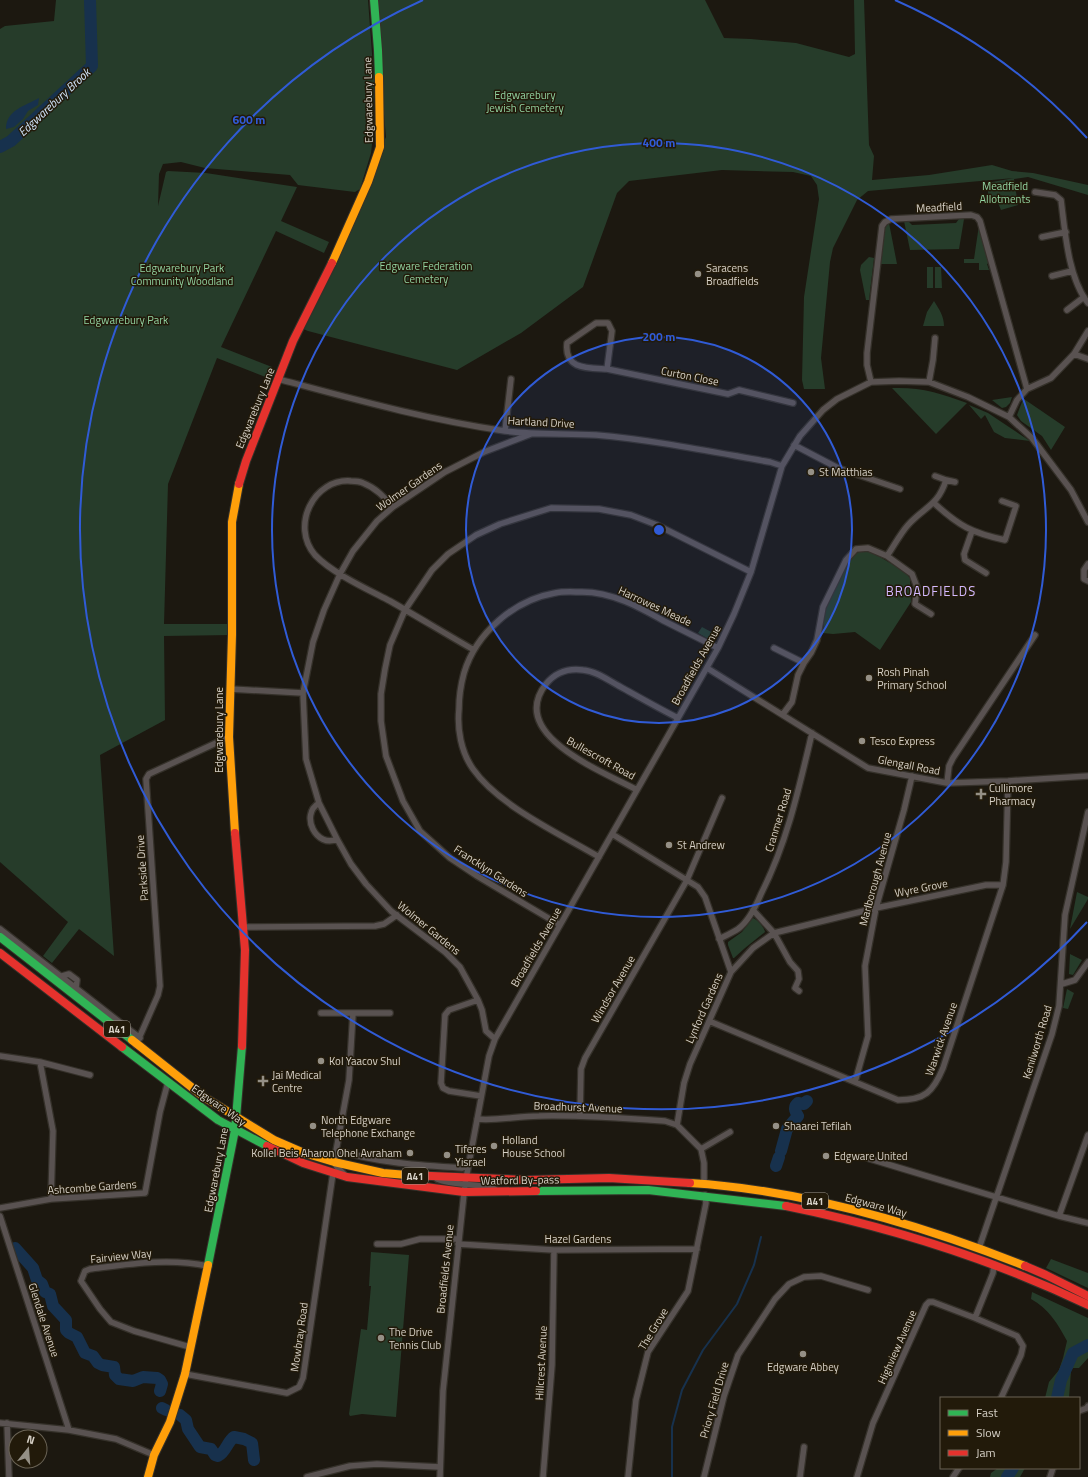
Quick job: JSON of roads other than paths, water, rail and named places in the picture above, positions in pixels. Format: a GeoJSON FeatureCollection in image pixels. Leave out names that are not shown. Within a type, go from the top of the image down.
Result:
{"type":"FeatureCollection","features":[{"type":"Feature","properties":{"kind":"main road","name":"Edgwarebury Lane"},"geometry":{"type":"LineString","coordinates":[[148,1477],[154,1455],[170,1422],[185,1374],[235,1130],[242,1060],[245,950],[229,737],[232,635],[232,522],[237,491],[246,461],[278,379],[294,341],[333,262],[368,182],[380,147],[378,50],[374,0]]}},
{"type":"Feature","properties":{"kind":"main road","name":"Edgware Way"},"geometry":{"type":"LineString","coordinates":[[0,937],[138,1041],[204,1097],[274,1140],[304,1153],[334,1162],[383,1173],[431,1177],[465,1184]]}},
{"type":"Feature","properties":{"kind":"main road","name":"Edgware Way"},"geometry":{"type":"LineString","coordinates":[[0,953],[218,1120],[272,1149],[303,1163],[347,1177],[465,1184]]}},
{"type":"Feature","properties":{"kind":"main road","name":"Edgware Way"},"geometry":{"type":"LineString","coordinates":[[527,1180],[609,1178],[704,1184],[776,1193],[844,1208],[925,1230],[979,1248],[1046,1275],[1088,1296]]}},
{"type":"Feature","properties":{"kind":"main road","name":"Watford By-pass"},"geometry":{"type":"LineString","coordinates":[[465,1184],[527,1180]]}},
{"type":"Feature","properties":{"kind":"main road","name":"Watford By-pass"},"geometry":{"type":"LineString","coordinates":[[465,1184],[500,1191],[577,1190]]}},
{"type":"Feature","properties":{"kind":"main road","name":"Edgware Way"},"geometry":{"type":"LineString","coordinates":[[577,1190],[648,1190],[705,1195],[777,1204],[841,1217],[925,1241],[994,1264],[1048,1286],[1088,1305]]}},
{"type":"Feature","properties":{"kind":"street"},"geometry":{"type":"LineString","coordinates":[[1035,192],[1055,195],[1061,200],[1072,271],[1088,303]]}},
{"type":"Feature","properties":{"kind":"street","name":"Meadfield"},"geometry":{"type":"LineString","coordinates":[[871,382],[867,365],[867,353],[882,226],[885,222],[891,219],[972,215],[977,217],[980,221],[1027,389]]}},
{"type":"Feature","properties":{"kind":"street"},"geometry":{"type":"LineString","coordinates":[[1042,237],[1066,232]]}},
{"type":"Feature","properties":{"kind":"street"},"geometry":{"type":"LineString","coordinates":[[1052,276],[1072,271]]}},
{"type":"Feature","properties":{"kind":"street"},"geometry":{"type":"LineString","coordinates":[[1066,310],[1084,297]]}},
{"type":"Feature","properties":{"kind":"street","name":"Curton Close"},"geometry":{"type":"LineString","coordinates":[[607,369],[612,331],[608,323],[596,323],[567,343],[566,350],[569,358],[576,365],[582,368],[607,369],[728,394],[739,390],[793,403]]}},
{"type":"Feature","properties":{"kind":"street"},"geometry":{"type":"LineString","coordinates":[[1009,417],[1017,400],[1027,389],[1051,378],[1074,354],[1088,331]]}},
{"type":"Feature","properties":{"kind":"street"},"geometry":{"type":"LineString","coordinates":[[930,382],[935,338]]}},
{"type":"Feature","properties":{"kind":"street"},"geometry":{"type":"LineString","coordinates":[[1074,354],[1088,359]]}},
{"type":"Feature","properties":{"kind":"street","name":"Hartland Drive"},"geometry":{"type":"LineString","coordinates":[[278,379],[381,407],[450,422],[531,434],[597,435],[640,440],[770,462],[782,466]]}},
{"type":"Feature","properties":{"kind":"street"},"geometry":{"type":"LineString","coordinates":[[506,431],[511,379]]}},
{"type":"Feature","properties":{"kind":"street"},"geometry":{"type":"LineString","coordinates":[[871,382],[899,380],[930,382],[968,397],[1009,417],[1037,444],[1071,490],[1088,522]]}},
{"type":"Feature","properties":{"kind":"street","name":"Broadfields Avenue"},"geometry":{"type":"LineString","coordinates":[[440,1477],[443,1391],[465,1184],[489,1056],[495,1039],[718,648],[751,572],[782,466],[794,445],[818,415],[837,399],[871,382]]}},
{"type":"Feature","properties":{"kind":"street","name":"Wolmer Gardens"},"geometry":{"type":"LineString","coordinates":[[495,1039],[486,1031],[482,1010],[478,1000],[466,976],[453,959],[390,911],[366,884],[351,864],[337,839],[319,803],[306,759],[303,693],[313,642],[324,610],[340,574],[353,551],[377,521],[393,507],[445,472],[484,452],[531,434]]}},
{"type":"Feature","properties":{"kind":"street"},"geometry":{"type":"LineString","coordinates":[[794,445],[838,468],[900,489]]}},
{"type":"Feature","properties":{"kind":"street"},"geometry":{"type":"LineString","coordinates":[[935,476],[955,482]]}},
{"type":"Feature","properties":{"kind":"street"},"geometry":{"type":"LineString","coordinates":[[393,507],[378,491],[362,482],[342,480],[328,486],[317,496],[308,508],[305,520],[305,534],[309,546],[316,555],[340,574],[474,650]]}},
{"type":"Feature","properties":{"kind":"street"},"geometry":{"type":"LineString","coordinates":[[887,556],[907,526],[934,503],[943,490],[946,480]]}},
{"type":"Feature","properties":{"kind":"street"},"geometry":{"type":"LineString","coordinates":[[934,503],[949,517],[972,531],[1005,540],[1016,506],[1002,501]]}},
{"type":"Feature","properties":{"kind":"street","name":"Francklyn Gardens"},"geometry":{"type":"LineString","coordinates":[[560,925],[477,876],[450,858],[420,831],[403,801],[386,756],[381,721],[381,707],[382,688],[390,645],[405,610],[432,570],[448,554],[476,535],[500,524],[550,508],[599,509],[631,515],[657,525],[751,572]]}},
{"type":"Feature","properties":{"kind":"street"},"geometry":{"type":"LineString","coordinates":[[972,531],[964,554],[965,560],[986,573]]}},
{"type":"Feature","properties":{"kind":"street"},"geometry":{"type":"LineString","coordinates":[[783,714],[792,702],[798,675],[817,640],[823,608],[846,560],[856,549],[861,547],[868,548],[887,556],[912,574],[917,587],[915,604],[931,614]]}},
{"type":"Feature","properties":{"kind":"street"},"geometry":{"type":"LineString","coordinates":[[1088,564],[1084,570],[1084,579],[1088,581]]}},
{"type":"Feature","properties":{"kind":"street","name":"Harrowes Meade"},"geometry":{"type":"LineString","coordinates":[[599,857],[521,812],[493,791],[472,769],[462,746],[458,719],[459,698],[464,672],[474,650],[491,627],[509,612],[532,599],[555,593],[584,592],[607,595],[634,605],[718,648]]}},
{"type":"Feature","properties":{"kind":"street"},"geometry":{"type":"LineString","coordinates":[[947,783],[949,766],[953,758],[1035,635]]}},
{"type":"Feature","properties":{"kind":"street"},"geometry":{"type":"LineString","coordinates":[[774,648],[804,663]]}},
{"type":"Feature","properties":{"kind":"street","name":"Glengall Road"},"geometry":{"type":"LineString","coordinates":[[707,668],[868,768],[947,783],[1088,776]]}},
{"type":"Feature","properties":{"kind":"street","name":"Bullescroft Road"},"geometry":{"type":"LineString","coordinates":[[637,790],[574,757],[554,743],[544,731],[538,719],[536,708],[544,687],[551,678],[560,672],[584,670],[600,676],[678,718]]}},
{"type":"Feature","properties":{"kind":"street"},"geometry":{"type":"LineString","coordinates":[[230,689],[303,693]]}},
{"type":"Feature","properties":{"kind":"street","name":"Cranmer Road"},"geometry":{"type":"LineString","coordinates":[[718,939],[738,929],[753,910],[779,856],[790,821],[812,733]]}},
{"type":"Feature","properties":{"kind":"street","name":"Parkside Drive"},"geometry":{"type":"LineString","coordinates":[[138,1041],[158,995],[160,986],[146,779],[149,774],[229,737]]}},
{"type":"Feature","properties":{"kind":"street","name":"Marlborough Avenue"},"geometry":{"type":"LineString","coordinates":[[855,1082],[868,1036],[865,966],[876,908],[904,810],[912,776]]}},
{"type":"Feature","properties":{"kind":"street","name":"Warwick Avenue"},"geometry":{"type":"LineString","coordinates":[[708,1021],[898,1100],[913,1100],[928,1093],[937,1082],[944,1068],[1003,885],[1006,862],[1008,781]]}},
{"type":"Feature","properties":{"kind":"street","name":"Windsor Avenue"},"geometry":{"type":"LineString","coordinates":[[580,1116],[581,1070],[585,1058],[687,880],[722,798]]}},
{"type":"Feature","properties":{"kind":"street"},"geometry":{"type":"LineString","coordinates":[[319,803],[313,808],[310,814],[310,821],[313,830],[326,841],[334,841],[337,839]]}},
{"type":"Feature","properties":{"kind":"street","name":"Kenilworth Road"},"geometry":{"type":"LineString","coordinates":[[979,1248],[1052,1034],[1059,1006],[1062,984],[1065,915],[1088,812]]}},
{"type":"Feature","properties":{"kind":"street","name":"Lynford Gardens"},"geometry":{"type":"LineString","coordinates":[[612,834],[698,887],[705,898],[718,939],[731,972],[690,1064],[684,1083],[677,1125]]}},
{"type":"Feature","properties":{"kind":"street","name":"Wyre Grove"},"geometry":{"type":"LineString","coordinates":[[774,932],[876,908],[986,886],[1003,885]]}},
{"type":"Feature","properties":{"kind":"street"},"geometry":{"type":"LineString","coordinates":[[753,910],[774,932],[790,962],[798,971],[799,979],[794,988],[799,991]]}},
{"type":"Feature","properties":{"kind":"street"},"geometry":{"type":"LineString","coordinates":[[243,927],[371,927],[384,924],[397,915]]}},
{"type":"Feature","properties":{"kind":"street","name":"Edgware Way"},"geometry":{"type":"LineString","coordinates":[[0,929],[50,969],[62,976],[69,974],[77,980],[76,988],[138,1041]]}},
{"type":"Feature","properties":{"kind":"street"},"geometry":{"type":"LineString","coordinates":[[731,972],[753,948],[774,932]]}},
{"type":"Feature","properties":{"kind":"street"},"geometry":{"type":"LineString","coordinates":[[1062,984],[1075,980],[1088,962]]}},
{"type":"Feature","properties":{"kind":"street"},"geometry":{"type":"LineString","coordinates":[[478,1000],[449,1010],[444,1015],[441,1083],[443,1088],[449,1091],[481,1096]]}},
{"type":"Feature","properties":{"kind":"street"},"geometry":{"type":"LineString","coordinates":[[321,1013],[390,1014]]}},
{"type":"Feature","properties":{"kind":"street"},"geometry":{"type":"LineString","coordinates":[[347,1177],[334,1162],[349,1080],[353,1013]]}},
{"type":"Feature","properties":{"kind":"street"},"geometry":{"type":"LineString","coordinates":[[0,1056],[40,1062],[90,1075]]}},
{"type":"Feature","properties":{"kind":"street"},"geometry":{"type":"LineString","coordinates":[[40,1062],[53,1131],[51,1199]]}},
{"type":"Feature","properties":{"kind":"street","name":"Ashcombe Gardens"},"geometry":{"type":"LineString","coordinates":[[0,1208],[51,1199],[145,1193],[160,1112],[168,1082]]}},
{"type":"Feature","properties":{"kind":"street","name":"Broadhurst Avenue"},"geometry":{"type":"LineString","coordinates":[[477,1119],[488,1120],[529,1116],[580,1116],[665,1121],[677,1125]]}},
{"type":"Feature","properties":{"kind":"street"},"geometry":{"type":"LineString","coordinates":[[677,1125],[701,1150],[704,1162],[704,1184]]}},
{"type":"Feature","properties":{"kind":"street"},"geometry":{"type":"LineString","coordinates":[[701,1150],[730,1132]]}},
{"type":"Feature","properties":{"kind":"street"},"geometry":{"type":"LineString","coordinates":[[1059,1216],[1088,1135]]}},
{"type":"Feature","properties":{"kind":"street"},"geometry":{"type":"LineString","coordinates":[[336,1150],[380,1161],[400,1164],[462,1168],[468,1165]]}},
{"type":"Feature","properties":{"kind":"street"},"geometry":{"type":"LineString","coordinates":[[867,1158],[1059,1216],[1088,1223]]}},
{"type":"Feature","properties":{"kind":"street","name":"Mowbray Road"},"geometry":{"type":"LineString","coordinates":[[185,1374],[287,1393],[299,1387],[303,1378],[333,1173]]}},
{"type":"Feature","properties":{"kind":"street","name":"The Grove"},"geometry":{"type":"LineString","coordinates":[[628,1477],[636,1400],[648,1352],[688,1291],[706,1203],[705,1195]]}},
{"type":"Feature","properties":{"kind":"street","name":"Glendale Avenue"},"geometry":{"type":"LineString","coordinates":[[0,1216],[69,1430]]}},
{"type":"Feature","properties":{"kind":"street","name":"Hazel Gardens"},"geometry":{"type":"LineString","coordinates":[[377,1244],[401,1244],[420,1239],[554,1250],[697,1249]]}},
{"type":"Feature","properties":{"kind":"street","name":"Hillcrest Avenue"},"geometry":{"type":"LineString","coordinates":[[543,1477],[552,1365],[554,1250]]}},
{"type":"Feature","properties":{"kind":"street","name":"Fairview Way"},"geometry":{"type":"LineString","coordinates":[[190,1347],[134,1331],[111,1322],[100,1309],[81,1281],[82,1275],[85,1271],[90,1269],[146,1262],[188,1262],[208,1266]]}},
{"type":"Feature","properties":{"kind":"street"},"geometry":{"type":"LineString","coordinates":[[975,1318],[993,1272],[994,1264]]}},
{"type":"Feature","properties":{"kind":"street","name":"Priory Field Drive"},"geometry":{"type":"LineString","coordinates":[[704,1477],[724,1396],[738,1355],[775,1299],[789,1284],[804,1277],[821,1276],[868,1290]]}},
{"type":"Feature","properties":{"kind":"street","name":"Highview Avenue"},"geometry":{"type":"LineString","coordinates":[[857,1477],[873,1423],[926,1305],[929,1302],[975,1318],[1017,1336],[1023,1346],[1021,1355],[1002,1397]]}},
{"type":"Feature","properties":{"kind":"street"},"geometry":{"type":"LineString","coordinates":[[0,1423],[69,1430],[116,1439],[154,1455]]}},
{"type":"Feature","properties":{"kind":"street"},"geometry":{"type":"LineString","coordinates":[[7,1423],[9,1477]]}},
{"type":"Feature","properties":{"kind":"street"},"geometry":{"type":"LineString","coordinates":[[800,1477],[804,1447]]}},
{"type":"Feature","properties":{"kind":"street"},"geometry":{"type":"LineString","coordinates":[[307,1477],[350,1466],[377,1464],[440,1467]]}},
{"type":"Feature","properties":{"kind":"water"},"geometry":{"type":"Polygon","coordinates":[[[39,98],[38,105],[28,111],[23,119],[14,127],[6,129],[9,117],[17,109],[39,98]]]}},
{"type":"Feature","properties":{"kind":"waterway","name":"Edgwarebury Brook"},"geometry":{"type":"LineString","coordinates":[[0,147],[11,141],[92,66],[90,0]]}},
{"type":"Feature","properties":{"kind":"waterway"},"geometry":{"type":"LineString","coordinates":[[781,1151],[787,1129],[798,1116],[795,1111],[795,1106],[798,1103],[804,1104],[807,1101]]}},
{"type":"Feature","properties":{"kind":"waterway"},"geometry":{"type":"LineString","coordinates":[[776,1166],[779,1157]]}},
{"type":"Feature","properties":{"kind":"waterway"},"geometry":{"type":"LineString","coordinates":[[672,1477],[672,1427],[682,1390],[703,1350],[737,1304],[754,1265],[761,1237]]}},
{"type":"Feature","properties":{"kind":"waterway","name":"Edgwarebury Brook"},"geometry":{"type":"LineString","coordinates":[[15,1248],[33,1268],[37,1280],[42,1284],[45,1292],[50,1294],[53,1306],[66,1320],[66,1330],[77,1337],[85,1353],[93,1356],[98,1363],[102,1365],[114,1367],[115,1375],[119,1379],[133,1381],[143,1377],[157,1378],[162,1384],[160,1391]]}},
{"type":"Feature","properties":{"kind":"waterway"},"geometry":{"type":"LineString","coordinates":[[1057,1397],[1061,1380],[1073,1353],[1088,1345]]}},
{"type":"Feature","properties":{"kind":"waterway","name":"Edgwarebury Brook"},"geometry":{"type":"LineString","coordinates":[[162,1408],[166,1410]]}},
{"type":"Feature","properties":{"kind":"waterway","name":"Edgwarebury Brook"},"geometry":{"type":"LineString","coordinates":[[180,1415],[186,1420],[188,1429],[200,1447],[211,1449],[215,1455],[218,1456],[223,1452],[234,1437],[244,1439],[252,1443],[254,1460]]}},
{"type":"Feature","properties":{"kind":"waterway"},"geometry":{"type":"LineString","coordinates":[[1007,1477],[1012,1469]]}},
{"type":"Feature","properties":{"kind":"place","name":"Saracens Broadfields"},"geometry":{"type":"Point","coordinates":[698,274]}},
{"type":"Feature","properties":{"kind":"place","name":"St Matthias"},"geometry":{"type":"Point","coordinates":[811,472]}},
{"type":"Feature","properties":{"kind":"place","name":"Rosh Pinah Primary School"},"geometry":{"type":"Point","coordinates":[869,678]}},
{"type":"Feature","properties":{"kind":"place","name":"Tesco Express"},"geometry":{"type":"Point","coordinates":[862,741]}},
{"type":"Feature","properties":{"kind":"place","name":"Cullimore Pharmacy"},"geometry":{"type":"Point","coordinates":[981,794]}},
{"type":"Feature","properties":{"kind":"place","name":"St Andrew"},"geometry":{"type":"Point","coordinates":[669,845]}},
{"type":"Feature","properties":{"kind":"place","name":"Kol Yaacov Shul"},"geometry":{"type":"Point","coordinates":[321,1061]}},
{"type":"Feature","properties":{"kind":"place","name":"Jai Medical Centre"},"geometry":{"type":"Point","coordinates":[263,1081]}},
{"type":"Feature","properties":{"kind":"place","name":"North Edgware Telephone Exchange"},"geometry":{"type":"Point","coordinates":[313,1126]}},
{"type":"Feature","properties":{"kind":"place","name":"Shaarei Tefilah"},"geometry":{"type":"Point","coordinates":[776,1126]}},
{"type":"Feature","properties":{"kind":"place","name":"Holland House School"},"geometry":{"type":"Point","coordinates":[494,1146]}},
{"type":"Feature","properties":{"kind":"place","name":"Kollel Beis Aharon Ohel Avraham"},"geometry":{"type":"Point","coordinates":[410,1153]}},
{"type":"Feature","properties":{"kind":"place","name":"Tiferes Yisrael"},"geometry":{"type":"Point","coordinates":[447,1155]}},
{"type":"Feature","properties":{"kind":"place","name":"Edgware United"},"geometry":{"type":"Point","coordinates":[826,1156]}},
{"type":"Feature","properties":{"kind":"place","name":"The Drive Tennis Club"},"geometry":{"type":"Point","coordinates":[381,1338]}},
{"type":"Feature","properties":{"kind":"place","name":"Edgware Abbey"},"geometry":{"type":"Point","coordinates":[803,1354]}},
{"type":"Feature","properties":{"kind":"district","name":"BROADFIELDS"},"geometry":{"type":"Point","coordinates":[931,591]}},
{"type":"Feature","properties":{"kind":"park label","name":"Edgwarebury Jewish Cemetery"},"geometry":{"type":"Point","coordinates":[525,101]}},
{"type":"Feature","properties":{"kind":"park label","name":"Meadfield Allotments"},"geometry":{"type":"Point","coordinates":[1005,192]}},
{"type":"Feature","properties":{"kind":"park label","name":"Edgware Federation Cemetery"},"geometry":{"type":"Point","coordinates":[426,272]}},
{"type":"Feature","properties":{"kind":"park label","name":"Edgwarebury Park Community Woodland"},"geometry":{"type":"Point","coordinates":[182,274]}},
{"type":"Feature","properties":{"kind":"park label","name":"Edgwarebury Park"},"geometry":{"type":"Point","coordinates":[126,320]}}]}
